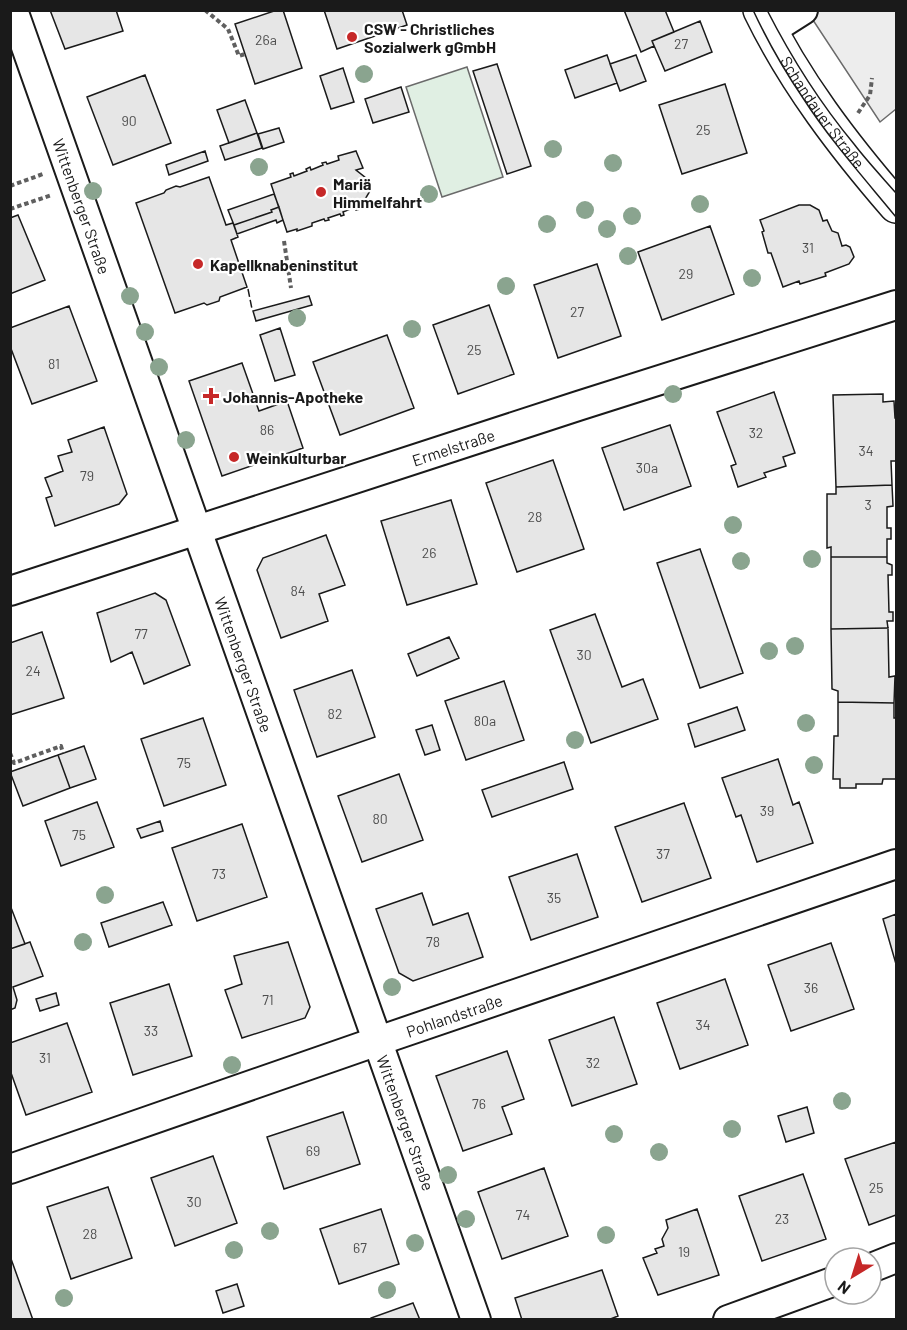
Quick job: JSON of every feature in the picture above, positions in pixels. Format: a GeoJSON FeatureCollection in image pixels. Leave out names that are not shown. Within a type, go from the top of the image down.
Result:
{"type":"FeatureCollection","features":[{"type":"Feature","properties":{"kind":"main road","name":"Schandauer Straße"},"geometry":{"type":"LineString","coordinates":[[765,21],[809,95],[897,206]]}},
{"type":"Feature","properties":{"kind":"street","name":"Wittenberger Straße"},"geometry":{"type":"LineString","coordinates":[[13,10],[476,1320]]}},
{"type":"Feature","properties":{"kind":"street"},"geometry":{"type":"LineString","coordinates":[[765,21],[803,10]]}},
{"type":"Feature","properties":{"kind":"street","name":"Ermelstraße"},"geometry":{"type":"LineString","coordinates":[[10,591],[897,305]]}},
{"type":"Feature","properties":{"kind":"street","name":"Pohlandstraße"},"geometry":{"type":"LineString","coordinates":[[10,1169],[897,864]]}},
{"type":"Feature","properties":{"kind":"street"},"geometry":{"type":"LineString","coordinates":[[728,1320],[823,1285]]}},
{"type":"Feature","properties":{"kind":"path"},"geometry":{"type":"LineString","coordinates":[[205,10],[228,28],[239,56],[245,54]]}},
{"type":"Feature","properties":{"kind":"path"},"geometry":{"type":"LineString","coordinates":[[835,130],[857,114],[870,95],[872,78]]}},
{"type":"Feature","properties":{"kind":"path"},"geometry":{"type":"LineString","coordinates":[[10,186],[72,176]]}},
{"type":"Feature","properties":{"kind":"path"},"geometry":{"type":"LineString","coordinates":[[10,209],[72,176]]}},
{"type":"Feature","properties":{"kind":"path"},"geometry":{"type":"LineString","coordinates":[[284,241],[291,288]]}},
{"type":"Feature","properties":{"kind":"path"},"geometry":{"type":"LineString","coordinates":[[10,753],[14,763],[61,746],[63,753]]}},
{"type":"Feature","properties":{"kind":"path"},"geometry":{"type":"LineString","coordinates":[[35,756],[37,763]]}},
{"type":"Feature","properties":{"kind":"green space"},"geometry":{"type":"Polygon","coordinates":[[[467,67],[503,177],[442,197],[406,87],[467,67]]]}},
{"type":"Feature","properties":{"kind":"shaded area"},"geometry":{"type":"Polygon","coordinates":[[[807,11],[896,11],[896,109],[880,122],[807,11]]]}},
{"type":"Feature","properties":{"kind":"building"},"geometry":{"type":"Polygon","coordinates":[[[50,10],[116,10],[123,31],[65,49],[50,10]]]}},
{"type":"Feature","properties":{"kind":"building"},"geometry":{"type":"Polygon","coordinates":[[[283,10],[302,68],[255,84],[235,24],[283,10]]]}},
{"type":"Feature","properties":{"kind":"building","name":"CSW - Christliches Sozialwerk gGmbH"},"geometry":{"type":"Polygon","coordinates":[[[324,10],[402,10],[407,25],[337,49],[324,10]]]}},
{"type":"Feature","properties":{"kind":"building"},"geometry":{"type":"Polygon","coordinates":[[[624,10],[665,10],[674,32],[652,41],[654,46],[641,52],[624,10]]]}},
{"type":"Feature","properties":{"kind":"building"},"geometry":{"type":"Polygon","coordinates":[[[700,21],[712,52],[665,71],[652,41],[700,21]]]}},
{"type":"Feature","properties":{"kind":"building"},"geometry":{"type":"Polygon","coordinates":[[[607,55],[617,83],[575,98],[565,70],[607,55]]]}},
{"type":"Feature","properties":{"kind":"building"},"geometry":{"type":"Polygon","coordinates":[[[636,55],[646,81],[620,91],[610,64],[636,55]]]}},
{"type":"Feature","properties":{"kind":"building"},"geometry":{"type":"Polygon","coordinates":[[[497,64],[531,166],[507,174],[473,71],[497,64]]]}},
{"type":"Feature","properties":{"kind":"building"},"geometry":{"type":"Polygon","coordinates":[[[343,68],[354,102],[331,109],[320,76],[343,68]]]}},
{"type":"Feature","properties":{"kind":"building"},"geometry":{"type":"Polygon","coordinates":[[[145,75],[171,143],[113,165],[87,97],[145,75]]]}},
{"type":"Feature","properties":{"kind":"building"},"geometry":{"type":"Polygon","coordinates":[[[725,84],[747,153],[682,174],[659,105],[725,84]]]}},
{"type":"Feature","properties":{"kind":"building"},"geometry":{"type":"Polygon","coordinates":[[[401,87],[409,112],[373,123],[365,99],[401,87]]]}},
{"type":"Feature","properties":{"kind":"building"},"geometry":{"type":"Polygon","coordinates":[[[245,100],[257,133],[229,143],[217,110],[245,100]]]}},
{"type":"Feature","properties":{"kind":"building"},"geometry":{"type":"Polygon","coordinates":[[[279,128],[284,142],[263,149],[258,134],[279,128]]]}},
{"type":"Feature","properties":{"kind":"building"},"geometry":{"type":"Polygon","coordinates":[[[257,133],[262,148],[225,160],[220,146],[257,133]]]}},
{"type":"Feature","properties":{"kind":"building"},"geometry":{"type":"Polygon","coordinates":[[[205,151],[208,161],[169,175],[166,165],[205,151]]]}},
{"type":"Feature","properties":{"kind":"building","name":"Mariä Himmelfahrt"},"geometry":{"type":"Polygon","coordinates":[[[356,151],[363,168],[356,170],[366,178],[370,191],[358,206],[360,209],[356,210],[355,207],[343,212],[344,215],[340,214],[328,218],[329,220],[324,219],[312,223],[312,226],[287,232],[271,184],[291,177],[290,174],[293,173],[294,176],[307,171],[306,169],[310,167],[311,170],[323,165],[322,163],[327,164],[339,160],[338,156],[356,151]]]}},
{"type":"Feature","properties":{"kind":"building","name":"Kapellknabeninstitut"},"geometry":{"type":"Polygon","coordinates":[[[209,177],[226,225],[233,223],[238,237],[231,240],[247,287],[220,297],[219,301],[207,305],[204,303],[175,313],[136,203],[176,186],[180,187],[209,177]]]}},
{"type":"Feature","properties":{"kind":"building"},"geometry":{"type":"Polygon","coordinates":[[[274,194],[279,207],[271,210],[272,212],[234,225],[228,210],[274,194]]]}},
{"type":"Feature","properties":{"kind":"building"},"geometry":{"type":"Polygon","coordinates":[[[799,205],[810,205],[819,210],[823,221],[827,220],[832,231],[838,233],[842,246],[850,247],[854,257],[849,264],[825,273],[826,276],[800,284],[799,281],[783,287],[771,253],[768,253],[760,220],[799,205]]]}},
{"type":"Feature","properties":{"kind":"building"},"geometry":{"type":"Polygon","coordinates":[[[279,207],[283,220],[277,223],[276,220],[237,234],[234,225],[272,212],[271,210],[279,207]]]}},
{"type":"Feature","properties":{"kind":"building"},"geometry":{"type":"Polygon","coordinates":[[[18,215],[45,280],[10,294],[10,218],[18,215]]]}},
{"type":"Feature","properties":{"kind":"building"},"geometry":{"type":"Polygon","coordinates":[[[710,226],[734,294],[662,320],[638,252],[710,226]]]}},
{"type":"Feature","properties":{"kind":"building"},"geometry":{"type":"Polygon","coordinates":[[[597,264],[621,336],[558,358],[534,285],[597,264]]]}},
{"type":"Feature","properties":{"kind":"building"},"geometry":{"type":"Polygon","coordinates":[[[309,296],[312,305],[256,321],[253,311],[309,296]]]}},
{"type":"Feature","properties":{"kind":"building"},"geometry":{"type":"Polygon","coordinates":[[[489,305],[514,374],[458,394],[433,325],[489,305]]]}},
{"type":"Feature","properties":{"kind":"building"},"geometry":{"type":"Polygon","coordinates":[[[69,306],[97,381],[32,404],[10,346],[10,328],[69,306]]]}},
{"type":"Feature","properties":{"kind":"building"},"geometry":{"type":"Polygon","coordinates":[[[280,328],[295,375],[275,381],[260,335],[280,328]]]}},
{"type":"Feature","properties":{"kind":"building"},"geometry":{"type":"Polygon","coordinates":[[[387,335],[414,408],[340,435],[313,362],[387,335]]]}},
{"type":"Feature","properties":{"kind":"building"},"geometry":{"type":"Polygon","coordinates":[[[242,363],[259,411],[287,401],[303,448],[222,476],[189,381],[242,363]]]}},
{"type":"Feature","properties":{"kind":"building"},"geometry":{"type":"Polygon","coordinates":[[[774,392],[795,453],[783,457],[786,466],[764,473],[766,477],[738,487],[731,466],[736,464],[717,412],[774,392]]]}},
{"type":"Feature","properties":{"kind":"building"},"geometry":{"type":"Polygon","coordinates":[[[883,394],[883,402],[894,401],[896,418],[896,461],[891,461],[892,485],[836,487],[833,395],[883,394]]]}},
{"type":"Feature","properties":{"kind":"building"},"geometry":{"type":"Polygon","coordinates":[[[670,425],[691,486],[624,510],[602,448],[670,425]]]}},
{"type":"Feature","properties":{"kind":"building"},"geometry":{"type":"Polygon","coordinates":[[[104,427],[127,494],[119,504],[55,526],[46,498],[52,496],[45,478],[63,471],[58,456],[72,452],[68,440],[104,427]]]}},
{"type":"Feature","properties":{"kind":"building"},"geometry":{"type":"Polygon","coordinates":[[[553,460],[584,549],[517,572],[486,483],[553,460]]]}},
{"type":"Feature","properties":{"kind":"building"},"geometry":{"type":"Polygon","coordinates":[[[892,485],[893,506],[887,507],[887,528],[891,528],[891,539],[887,539],[887,557],[831,557],[831,547],[827,548],[827,494],[836,494],[836,487],[892,485]]]}},
{"type":"Feature","properties":{"kind":"building"},"geometry":{"type":"Polygon","coordinates":[[[451,500],[477,584],[407,605],[381,521],[451,500]]]}},
{"type":"Feature","properties":{"kind":"building"},"geometry":{"type":"Polygon","coordinates":[[[326,535],[345,585],[319,594],[328,621],[281,638],[257,570],[263,558],[326,535]]]}},
{"type":"Feature","properties":{"kind":"building"},"geometry":{"type":"Polygon","coordinates":[[[700,549],[743,673],[700,688],[657,563],[700,549]]]}},
{"type":"Feature","properties":{"kind":"building"},"geometry":{"type":"Polygon","coordinates":[[[831,557],[887,557],[887,563],[892,565],[892,575],[888,575],[889,612],[893,612],[893,621],[887,621],[888,628],[831,629],[831,557]]]}},
{"type":"Feature","properties":{"kind":"building"},"geometry":{"type":"Polygon","coordinates":[[[155,593],[166,600],[190,665],[144,684],[132,652],[111,662],[97,613],[155,593]]]}},
{"type":"Feature","properties":{"kind":"building"},"geometry":{"type":"Polygon","coordinates":[[[595,614],[622,687],[643,679],[658,719],[591,743],[550,630],[595,614]]]}},
{"type":"Feature","properties":{"kind":"building"},"geometry":{"type":"Polygon","coordinates":[[[888,628],[889,677],[895,676],[894,703],[838,702],[838,691],[832,689],[831,629],[888,628]]]}},
{"type":"Feature","properties":{"kind":"building"},"geometry":{"type":"Polygon","coordinates":[[[42,632],[64,698],[10,715],[10,643],[42,632]]]}},
{"type":"Feature","properties":{"kind":"building"},"geometry":{"type":"Polygon","coordinates":[[[449,637],[459,658],[417,676],[408,654],[449,637]]]}},
{"type":"Feature","properties":{"kind":"building"},"geometry":{"type":"Polygon","coordinates":[[[352,670],[375,737],[317,757],[294,690],[352,670]]]}},
{"type":"Feature","properties":{"kind":"building"},"geometry":{"type":"Polygon","coordinates":[[[504,681],[524,740],[466,760],[445,701],[504,681]]]}},
{"type":"Feature","properties":{"kind":"building"},"geometry":{"type":"Polygon","coordinates":[[[838,702],[894,703],[896,779],[883,779],[882,784],[856,784],[856,788],[840,788],[840,779],[833,779],[834,736],[838,736],[838,702]]]}},
{"type":"Feature","properties":{"kind":"building"},"geometry":{"type":"Polygon","coordinates":[[[737,707],[745,730],[695,747],[688,724],[737,707]]]}},
{"type":"Feature","properties":{"kind":"building"},"geometry":{"type":"Polygon","coordinates":[[[203,718],[226,785],[164,806],[141,739],[203,718]]]}},
{"type":"Feature","properties":{"kind":"building"},"geometry":{"type":"Polygon","coordinates":[[[432,725],[440,750],[425,755],[416,730],[432,725]]]}},
{"type":"Feature","properties":{"kind":"building"},"geometry":{"type":"Polygon","coordinates":[[[84,746],[96,779],[70,788],[58,755],[84,746]]]}},
{"type":"Feature","properties":{"kind":"building"},"geometry":{"type":"Polygon","coordinates":[[[58,755],[70,788],[23,806],[10,772],[58,755]]]}},
{"type":"Feature","properties":{"kind":"building"},"geometry":{"type":"Polygon","coordinates":[[[778,759],[793,805],[799,802],[813,843],[757,862],[741,815],[736,817],[722,778],[778,759]]]}},
{"type":"Feature","properties":{"kind":"building"},"geometry":{"type":"Polygon","coordinates":[[[564,762],[573,789],[492,817],[482,790],[564,762]]]}},
{"type":"Feature","properties":{"kind":"building"},"geometry":{"type":"Polygon","coordinates":[[[399,774],[423,840],[362,862],[338,796],[399,774]]]}},
{"type":"Feature","properties":{"kind":"building"},"geometry":{"type":"Polygon","coordinates":[[[97,802],[114,847],[61,866],[45,821],[97,802]]]}},
{"type":"Feature","properties":{"kind":"building"},"geometry":{"type":"Polygon","coordinates":[[[684,803],[711,878],[642,902],[615,827],[684,803]]]}},
{"type":"Feature","properties":{"kind":"building"},"geometry":{"type":"Polygon","coordinates":[[[160,821],[163,831],[141,838],[137,829],[160,821]]]}},
{"type":"Feature","properties":{"kind":"building"},"geometry":{"type":"Polygon","coordinates":[[[242,824],[267,897],[197,921],[172,848],[242,824]]]}},
{"type":"Feature","properties":{"kind":"building"},"geometry":{"type":"Polygon","coordinates":[[[577,854],[598,917],[531,940],[509,877],[577,854]]]}},
{"type":"Feature","properties":{"kind":"building"},"geometry":{"type":"Polygon","coordinates":[[[422,893],[433,925],[468,913],[483,957],[413,981],[399,973],[376,909],[422,893]]]}},
{"type":"Feature","properties":{"kind":"building"},"geometry":{"type":"Polygon","coordinates":[[[163,902],[172,925],[109,947],[101,923],[163,902]]]}},
{"type":"Feature","properties":{"kind":"building"},"geometry":{"type":"Polygon","coordinates":[[[10,905],[25,944],[10,949],[10,905]]]}},
{"type":"Feature","properties":{"kind":"building"},"geometry":{"type":"Polygon","coordinates":[[[896,914],[896,964],[883,919],[896,914]]]}},
{"type":"Feature","properties":{"kind":"building"},"geometry":{"type":"Polygon","coordinates":[[[30,942],[43,976],[13,987],[17,1000],[15,1008],[10,1010],[10,949],[30,942]]]}},
{"type":"Feature","properties":{"kind":"building"},"geometry":{"type":"Polygon","coordinates":[[[288,942],[310,1007],[305,1018],[242,1038],[225,990],[242,984],[234,956],[288,942]]]}},
{"type":"Feature","properties":{"kind":"building"},"geometry":{"type":"Polygon","coordinates":[[[831,943],[854,1009],[791,1031],[768,965],[831,943]]]}},
{"type":"Feature","properties":{"kind":"building"},"geometry":{"type":"Polygon","coordinates":[[[725,979],[748,1045],[680,1069],[657,1003],[725,979]]]}},
{"type":"Feature","properties":{"kind":"building"},"geometry":{"type":"Polygon","coordinates":[[[169,984],[192,1056],[133,1075],[110,1003],[169,984]]]}},
{"type":"Feature","properties":{"kind":"building"},"geometry":{"type":"Polygon","coordinates":[[[56,993],[59,1005],[40,1011],[36,999],[56,993]]]}},
{"type":"Feature","properties":{"kind":"building"},"geometry":{"type":"Polygon","coordinates":[[[614,1017],[637,1084],[572,1106],[549,1040],[614,1017]]]}},
{"type":"Feature","properties":{"kind":"building"},"geometry":{"type":"Polygon","coordinates":[[[67,1023],[92,1092],[26,1115],[10,1070],[10,1043],[67,1023]]]}},
{"type":"Feature","properties":{"kind":"building"},"geometry":{"type":"Polygon","coordinates":[[[507,1051],[524,1099],[502,1107],[512,1134],[463,1151],[436,1076],[507,1051]]]}},
{"type":"Feature","properties":{"kind":"building"},"geometry":{"type":"Polygon","coordinates":[[[807,1107],[814,1133],[786,1142],[778,1116],[807,1107]]]}},
{"type":"Feature","properties":{"kind":"building"},"geometry":{"type":"Polygon","coordinates":[[[343,1112],[360,1164],[284,1189],[267,1137],[343,1112]]]}},
{"type":"Feature","properties":{"kind":"building"},"geometry":{"type":"Polygon","coordinates":[[[896,1142],[896,1215],[869,1225],[845,1159],[896,1142]]]}},
{"type":"Feature","properties":{"kind":"building"},"geometry":{"type":"Polygon","coordinates":[[[213,1156],[237,1223],[175,1246],[151,1178],[213,1156]]]}},
{"type":"Feature","properties":{"kind":"building"},"geometry":{"type":"Polygon","coordinates":[[[544,1168],[568,1236],[502,1259],[478,1192],[544,1168]]]}},
{"type":"Feature","properties":{"kind":"building"},"geometry":{"type":"Polygon","coordinates":[[[803,1174],[826,1239],[762,1261],[739,1196],[803,1174]]]}},
{"type":"Feature","properties":{"kind":"building"},"geometry":{"type":"Polygon","coordinates":[[[108,1187],[132,1258],[71,1279],[47,1207],[108,1187]]]}},
{"type":"Feature","properties":{"kind":"building"},"geometry":{"type":"Polygon","coordinates":[[[381,1209],[399,1264],[339,1284],[320,1229],[381,1209]]]}},
{"type":"Feature","properties":{"kind":"building"},"geometry":{"type":"Polygon","coordinates":[[[697,1209],[719,1275],[658,1295],[643,1258],[657,1253],[655,1249],[664,1246],[662,1239],[668,1228],[666,1220],[697,1209]]]}},
{"type":"Feature","properties":{"kind":"building"},"geometry":{"type":"Polygon","coordinates":[[[10,1256],[33,1320],[10,1320],[10,1256]]]}},
{"type":"Feature","properties":{"kind":"building"},"geometry":{"type":"Polygon","coordinates":[[[602,1270],[618,1316],[608,1320],[522,1320],[515,1298],[602,1270]]]}},
{"type":"Feature","properties":{"kind":"building"},"geometry":{"type":"Polygon","coordinates":[[[237,1284],[244,1306],[223,1313],[216,1291],[237,1284]]]}},
{"type":"Feature","properties":{"kind":"building"},"geometry":{"type":"Polygon","coordinates":[[[413,1303],[420,1320],[371,1320],[371,1318],[413,1303]]]}},
{"type":"Feature","properties":{"kind":"tram line"},"geometry":{"type":"LineString","coordinates":[[753,10],[770,44],[813,114],[896,217]]}},
{"type":"Feature","properties":{"kind":"tram line"},"geometry":{"type":"LineString","coordinates":[[767,10],[818,96],[841,128],[896,193]]}},
{"type":"Feature","properties":{"kind":"fence"},"geometry":{"type":"LineString","coordinates":[[248,289],[252,309]]}},
{"type":"Feature","properties":{"kind":"place","name":"CSW - Christliches Sozialwerk gGmbH"},"geometry":{"type":"Point","coordinates":[352,37]}},
{"type":"Feature","properties":{"kind":"place","name":"Mariä Himmelfahrt"},"geometry":{"type":"Point","coordinates":[321,192]}},
{"type":"Feature","properties":{"kind":"place","name":"Kapellknabeninstitut"},"geometry":{"type":"Point","coordinates":[198,264]}},
{"type":"Feature","properties":{"kind":"place","name":"Johannis-Apotheke"},"geometry":{"type":"Point","coordinates":[211,396]}},
{"type":"Feature","properties":{"kind":"place","name":"Weinkulturbar"},"geometry":{"type":"Point","coordinates":[234,457]}}]}
